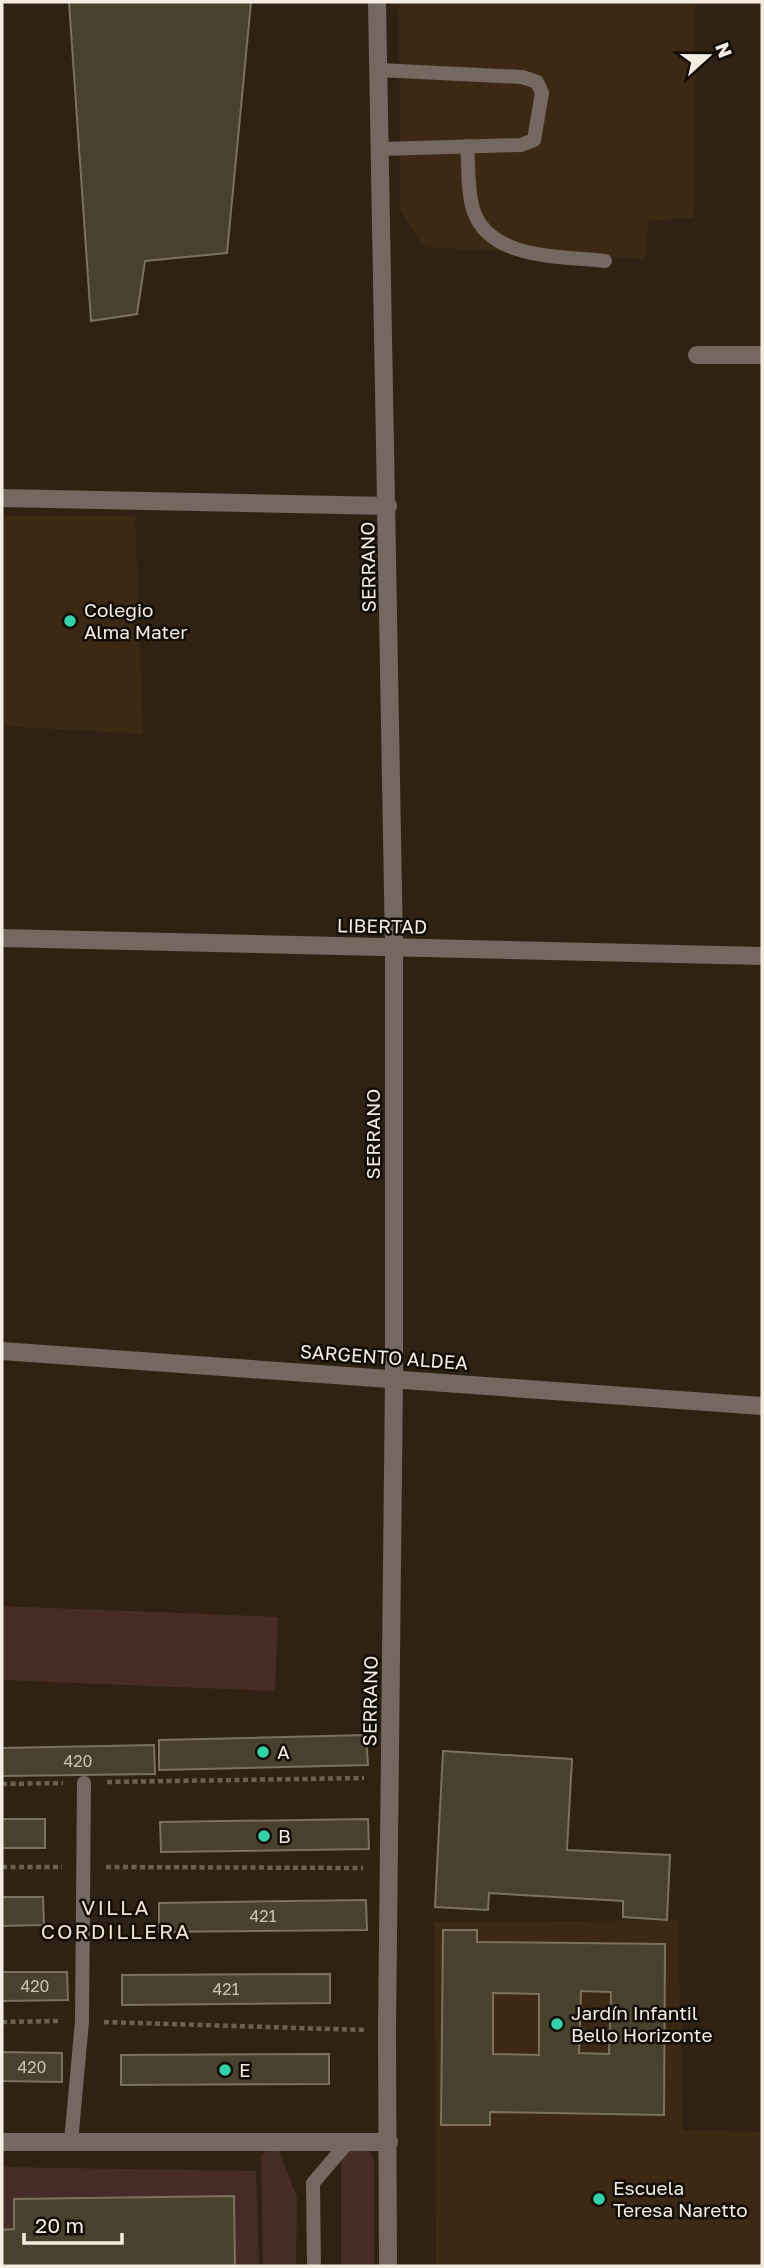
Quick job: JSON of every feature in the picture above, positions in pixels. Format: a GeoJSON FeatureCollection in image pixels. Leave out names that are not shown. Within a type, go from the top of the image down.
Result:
{"type":"FeatureCollection","features":[{"type":"Feature","properties":{"kind":"street","name":"SERRANO"},"geometry":{"type":"LineString","coordinates":[[377,2],[394,947],[388,2266]]}},
{"type":"Feature","properties":{"kind":"street"},"geometry":{"type":"LineString","coordinates":[[697,355],[762,355]]}},
{"type":"Feature","properties":{"kind":"street"},"geometry":{"type":"LineString","coordinates":[[2,498],[388,506]]}},
{"type":"Feature","properties":{"kind":"street","name":"LIBERTAD"},"geometry":{"type":"LineString","coordinates":[[2,938],[762,956]]}},
{"type":"Feature","properties":{"kind":"street","name":"SARGENTO ALDEA"},"geometry":{"type":"LineString","coordinates":[[2,1351],[762,1406]]}},
{"type":"Feature","properties":{"kind":"street"},"geometry":{"type":"LineString","coordinates":[[2,2142],[389,2142]]}},
{"type":"Feature","properties":{"kind":"lane"},"geometry":{"type":"LineString","coordinates":[[379,70],[522,77],[537,82],[542,93],[534,140],[521,145],[380,149]]}},
{"type":"Feature","properties":{"kind":"lane"},"geometry":{"type":"LineString","coordinates":[[467,146],[474,213],[498,243],[518,251],[605,261]]}},
{"type":"Feature","properties":{"kind":"lane"},"geometry":{"type":"LineString","coordinates":[[71,2142],[82,2021],[84,1783]]}},
{"type":"Feature","properties":{"kind":"lane"},"geometry":{"type":"LineString","coordinates":[[314,2266],[313,2183],[348,2142]]}},
{"type":"Feature","properties":{"kind":"path"},"geometry":{"type":"LineString","coordinates":[[2,1784],[390,1777]]}},
{"type":"Feature","properties":{"kind":"path"},"geometry":{"type":"LineString","coordinates":[[2,1867],[389,1868]]}},
{"type":"Feature","properties":{"kind":"path"},"geometry":{"type":"LineString","coordinates":[[2,2022],[82,2021],[387,2031]]}},
{"type":"Feature","properties":{"kind":"shaded area"},"geometry":{"type":"Polygon","coordinates":[[[399,2],[695,2],[694,218],[648,221],[646,259],[423,247],[400,209],[399,2]]]}},
{"type":"Feature","properties":{"kind":"shaded area","name":"Colegio Alma Mater"},"geometry":{"type":"Polygon","coordinates":[[[2,516],[135,516],[143,734],[2,726],[2,516]]]}},
{"type":"Feature","properties":{"kind":"shaded area"},"geometry":{"type":"Polygon","coordinates":[[[2,1606],[278,1617],[275,1691],[2,1680],[2,1606]]]}},
{"type":"Feature","properties":{"kind":"shaded area"},"geometry":{"type":"Polygon","coordinates":[[[678,1920],[683,2130],[762,2132],[762,2266],[436,2266],[435,1922],[678,1920]]]}},
{"type":"Feature","properties":{"kind":"shaded area"},"geometry":{"type":"Polygon","coordinates":[[[276,2142],[297,2198],[296,2266],[263,2266],[261,2156],[276,2142]]]}},
{"type":"Feature","properties":{"kind":"shaded area"},"geometry":{"type":"Polygon","coordinates":[[[341,2149],[369,2149],[374,2161],[374,2266],[341,2266],[341,2149]]]}},
{"type":"Feature","properties":{"kind":"shaded area"},"geometry":{"type":"Polygon","coordinates":[[[2,2167],[256,2171],[259,2266],[2,2266],[2,2167]]]}},
{"type":"Feature","properties":{"kind":"building"},"geometry":{"type":"Polygon","coordinates":[[[69,2],[251,2],[227,253],[145,261],[137,314],[91,321],[69,2]]]}},
{"type":"Feature","properties":{"kind":"building","name":"A"},"geometry":{"type":"Polygon","coordinates":[[[366,1735],[368,1765],[159,1770],[159,1740],[366,1735]]]}},
{"type":"Feature","properties":{"kind":"building"},"geometry":{"type":"Polygon","coordinates":[[[154,1745],[155,1774],[2,1776],[2,1748],[154,1745]]]}},
{"type":"Feature","properties":{"kind":"building"},"geometry":{"type":"Polygon","coordinates":[[[443,1751],[572,1759],[567,1850],[670,1855],[667,1920],[623,1917],[623,1901],[489,1893],[488,1910],[435,1907],[443,1751]]]}},
{"type":"Feature","properties":{"kind":"building"},"geometry":{"type":"Polygon","coordinates":[[[2,1819],[45,1819],[45,1848],[2,1848],[2,1819]]]}},
{"type":"Feature","properties":{"kind":"building","name":"B"},"geometry":{"type":"Polygon","coordinates":[[[368,1819],[369,1849],[161,1852],[160,1822],[368,1819]]]}},
{"type":"Feature","properties":{"kind":"building"},"geometry":{"type":"Polygon","coordinates":[[[2,1897],[43,1897],[44,1925],[2,1926],[2,1897]]]}},
{"type":"Feature","properties":{"kind":"building"},"geometry":{"type":"Polygon","coordinates":[[[366,1900],[367,1930],[159,1932],[159,1903],[366,1900]]]}},
{"type":"Feature","properties":{"kind":"building","name":"Jardín Infantil Bello Horizonte"},"geometry":{"type":"Polygon","coordinates":[[[443,1930],[477,1930],[477,1942],[665,1944],[664,2115],[490,2112],[490,2125],[441,2125],[443,1930]],[[581,1991],[579,2053],[609,2054],[611,1992],[581,1991]],[[493,1993],[493,2054],[539,2055],[539,1994],[493,1993]]]}},
{"type":"Feature","properties":{"kind":"building"},"geometry":{"type":"Polygon","coordinates":[[[2,1972],[67,1972],[68,2000],[2,2001],[2,1972]]]}},
{"type":"Feature","properties":{"kind":"building"},"geometry":{"type":"Polygon","coordinates":[[[330,1974],[330,2003],[122,2005],[122,1975],[330,1974]]]}},
{"type":"Feature","properties":{"kind":"building"},"geometry":{"type":"Polygon","coordinates":[[[2,2052],[62,2053],[62,2082],[2,2081],[2,2052]]]}},
{"type":"Feature","properties":{"kind":"building","name":"E"},"geometry":{"type":"Polygon","coordinates":[[[329,2054],[329,2084],[121,2085],[121,2055],[329,2054]]]}},
{"type":"Feature","properties":{"kind":"building"},"geometry":{"type":"Polygon","coordinates":[[[234,2196],[235,2266],[2,2266],[2,2230],[14,2229],[14,2199],[234,2196]]]}},
{"type":"Feature","properties":{"kind":"place","name":"Colegio Alma Mater"},"geometry":{"type":"Point","coordinates":[70,621]}},
{"type":"Feature","properties":{"kind":"place","name":"A"},"geometry":{"type":"Point","coordinates":[263,1752]}},
{"type":"Feature","properties":{"kind":"place","name":"B"},"geometry":{"type":"Point","coordinates":[264,1836]}},
{"type":"Feature","properties":{"kind":"place","name":"Jardín Infantil Bello Horizonte"},"geometry":{"type":"Point","coordinates":[557,2024]}},
{"type":"Feature","properties":{"kind":"place","name":"E"},"geometry":{"type":"Point","coordinates":[225,2070]}},
{"type":"Feature","properties":{"kind":"place","name":"Escuela Teresa Naretto"},"geometry":{"type":"Point","coordinates":[599,2199]}},
{"type":"Feature","properties":{"kind":"district","name":"VILLA CORDILLERA"},"geometry":{"type":"Point","coordinates":[116,1920]}}]}
